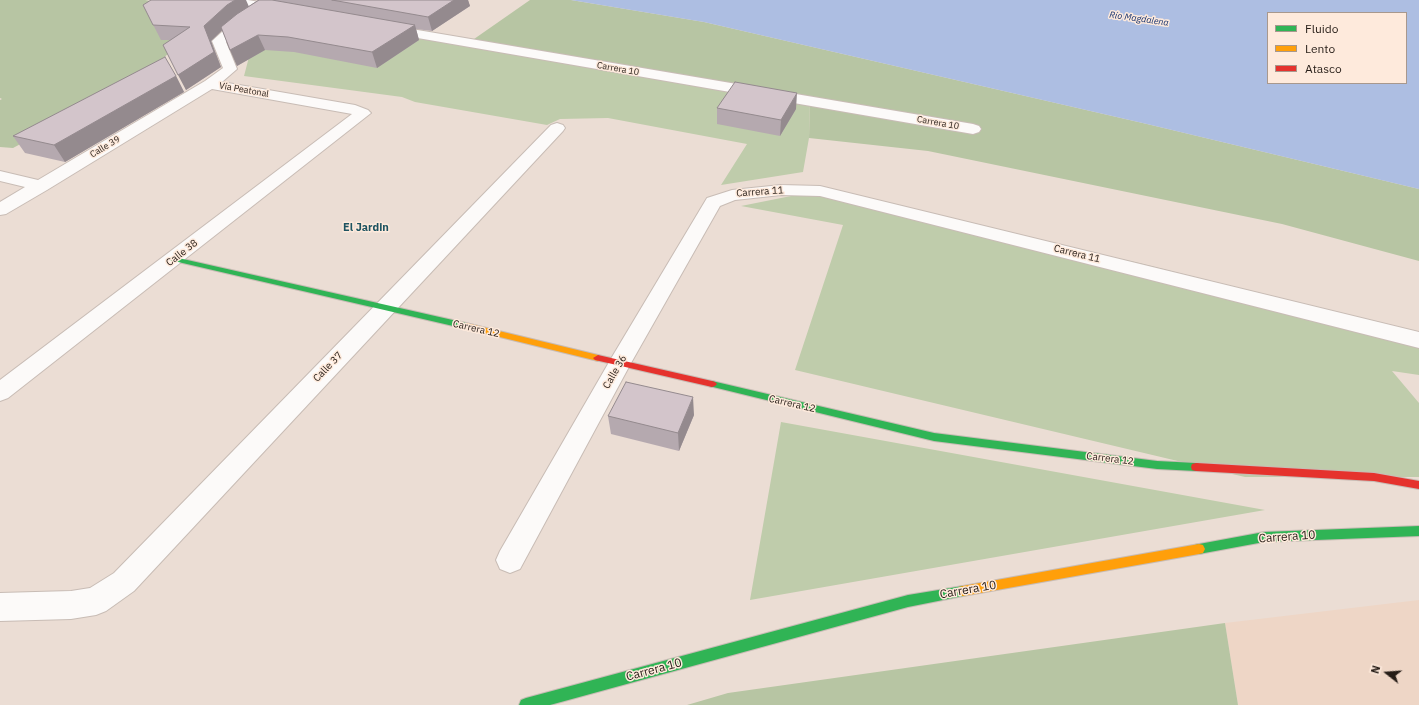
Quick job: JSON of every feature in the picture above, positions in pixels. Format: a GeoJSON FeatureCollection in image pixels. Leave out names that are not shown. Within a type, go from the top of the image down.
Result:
{"type":"FeatureCollection","features":[{"type":"Feature","properties":{"kind":"street"},"geometry":{"type":"LineString","coordinates":[[228,0],[294,12]]}},
{"type":"Feature","properties":{"kind":"street","name":"Vía Peatonal"},"geometry":{"type":"LineString","coordinates":[[210,84],[230,69],[219,41],[238,24],[264,7]]}},
{"type":"Feature","properties":{"kind":"street","name":"Carrera 10"},"geometry":{"type":"LineString","coordinates":[[378,27],[973,129]]}},
{"type":"Feature","properties":{"kind":"street","name":"Vía Peatonal"},"geometry":{"type":"LineString","coordinates":[[210,84],[355,110],[363,113]]}},
{"type":"Feature","properties":{"kind":"street","name":"Calle 39"},"geometry":{"type":"LineString","coordinates":[[0,210],[210,84]]}},
{"type":"Feature","properties":{"kind":"street","name":"Calle 38"},"geometry":{"type":"LineString","coordinates":[[0,392],[363,113]]}},
{"type":"Feature","properties":{"kind":"street","name":"Calle 37"},"geometry":{"type":"LineString","coordinates":[[0,607],[71,606],[96,601],[124,582],[557,128]]}},
{"type":"Feature","properties":{"kind":"street"},"geometry":{"type":"LineString","coordinates":[[0,176],[41,186]]}},
{"type":"Feature","properties":{"kind":"street","name":"Carrera 11"},"geometry":{"type":"LineString","coordinates":[[732,195],[781,190],[820,191],[1419,340]]}},
{"type":"Feature","properties":{"kind":"street","name":"Calle 36"},"geometry":{"type":"LineString","coordinates":[[510,560],[620,363],[713,202],[732,195]]}},
{"type":"Feature","properties":{"kind":"street","name":"Carrera 12"},"geometry":{"type":"LineString","coordinates":[[174,259],[385,307],[934,437],[1157,465],[1374,477],[1419,485]]}},
{"type":"Feature","properties":{"kind":"street","name":"Carrera 10"},"geometry":{"type":"LineString","coordinates":[[526,705],[908,601],[1264,537],[1419,531]]}},
{"type":"Feature","properties":{"kind":"shaded area"},"geometry":{"type":"Polygon","coordinates":[[[1419,600],[1419,705],[1238,705],[1225,623],[1419,600]]]}},
{"type":"Feature","properties":{"kind":"green space"},"geometry":{"type":"Polygon","coordinates":[[[0,0],[145,0],[186,8],[169,53],[136,82],[13,148],[0,147],[0,100],[2,99],[0,98],[0,0]]]}},
{"type":"Feature","properties":{"kind":"green space"},"geometry":{"type":"Polygon","coordinates":[[[530,0],[571,0],[704,22],[1147,124],[1419,189],[1419,261],[1282,224],[928,151],[809,138],[810,101],[464,46],[530,0]]]}},
{"type":"Feature","properties":{"kind":"green space"},"geometry":{"type":"Polygon","coordinates":[[[266,12],[810,101],[809,138],[803,172],[721,185],[747,144],[608,118],[560,119],[547,125],[415,102],[402,97],[244,76],[249,57],[229,48],[230,39],[266,12]]]}},
{"type":"Feature","properties":{"kind":"green space"},"geometry":{"type":"Polygon","coordinates":[[[816,191],[1139,263],[1419,333],[1419,375],[1392,371],[1419,403],[1419,477],[1245,477],[795,370],[843,225],[741,206],[816,191]]]}},
{"type":"Feature","properties":{"kind":"green space"},"geometry":{"type":"Polygon","coordinates":[[[781,422],[1265,510],[750,600],[781,422]]]}},
{"type":"Feature","properties":{"kind":"green space"},"geometry":{"type":"Polygon","coordinates":[[[1225,623],[1238,705],[687,705],[728,693],[1225,623]]]}},
{"type":"Feature","properties":{"kind":"water","name":"Río Magdalena"},"geometry":{"type":"Polygon","coordinates":[[[571,0],[1419,0],[1419,189],[1147,124],[704,22],[571,0]]]}},
{"type":"Feature","properties":{"kind":"building"},"geometry":{"type":"Polygon","coordinates":[[[151,0],[235,0],[227,5],[204,26],[214,52],[178,75],[163,45],[190,27],[153,25],[143,5],[151,0]]]}},
{"type":"Feature","properties":{"kind":"building"},"geometry":{"type":"Polygon","coordinates":[[[259,0],[272,0],[415,25],[372,52],[288,37],[258,35],[230,50],[221,27],[237,14],[259,0]]]}},
{"type":"Feature","properties":{"kind":"building"},"geometry":{"type":"Polygon","coordinates":[[[332,0],[454,0],[428,17],[332,0]]]}},
{"type":"Feature","properties":{"kind":"building"},"geometry":{"type":"Polygon","coordinates":[[[165,57],[176,76],[54,145],[13,136],[165,57]]]}},
{"type":"Feature","properties":{"kind":"building"},"geometry":{"type":"Polygon","coordinates":[[[735,82],[797,93],[781,120],[717,108],[735,82]]]}},
{"type":"Feature","properties":{"kind":"building"},"geometry":{"type":"Polygon","coordinates":[[[626,382],[693,397],[678,433],[608,416],[626,382]]]}},
{"type":"Feature","properties":{"kind":"traffic: fast"},"geometry":{"type":"LineString","coordinates":[[174,259],[466,326]]}},
{"type":"Feature","properties":{"kind":"traffic: fast"},"geometry":{"type":"LineString","coordinates":[[712,384],[934,437],[1157,465],[1196,467]]}},
{"type":"Feature","properties":{"kind":"traffic: fast"},"geometry":{"type":"LineString","coordinates":[[1199,549],[1264,537],[1419,531]]}},
{"type":"Feature","properties":{"kind":"traffic: fast"},"geometry":{"type":"LineString","coordinates":[[526,705],[908,601],[963,591]]}},
{"type":"Feature","properties":{"kind":"traffic: slow"},"geometry":{"type":"LineString","coordinates":[[466,326],[598,358]]}},
{"type":"Feature","properties":{"kind":"traffic: slow"},"geometry":{"type":"LineString","coordinates":[[963,591],[1199,549]]}},
{"type":"Feature","properties":{"kind":"traffic: jam"},"geometry":{"type":"LineString","coordinates":[[598,358],[712,384]]}},
{"type":"Feature","properties":{"kind":"traffic: jam"},"geometry":{"type":"LineString","coordinates":[[1196,467],[1374,477],[1419,485]]}},
{"type":"Feature","properties":{"kind":"district","name":"El Jardin"},"geometry":{"type":"Point","coordinates":[366,228]}}]}
